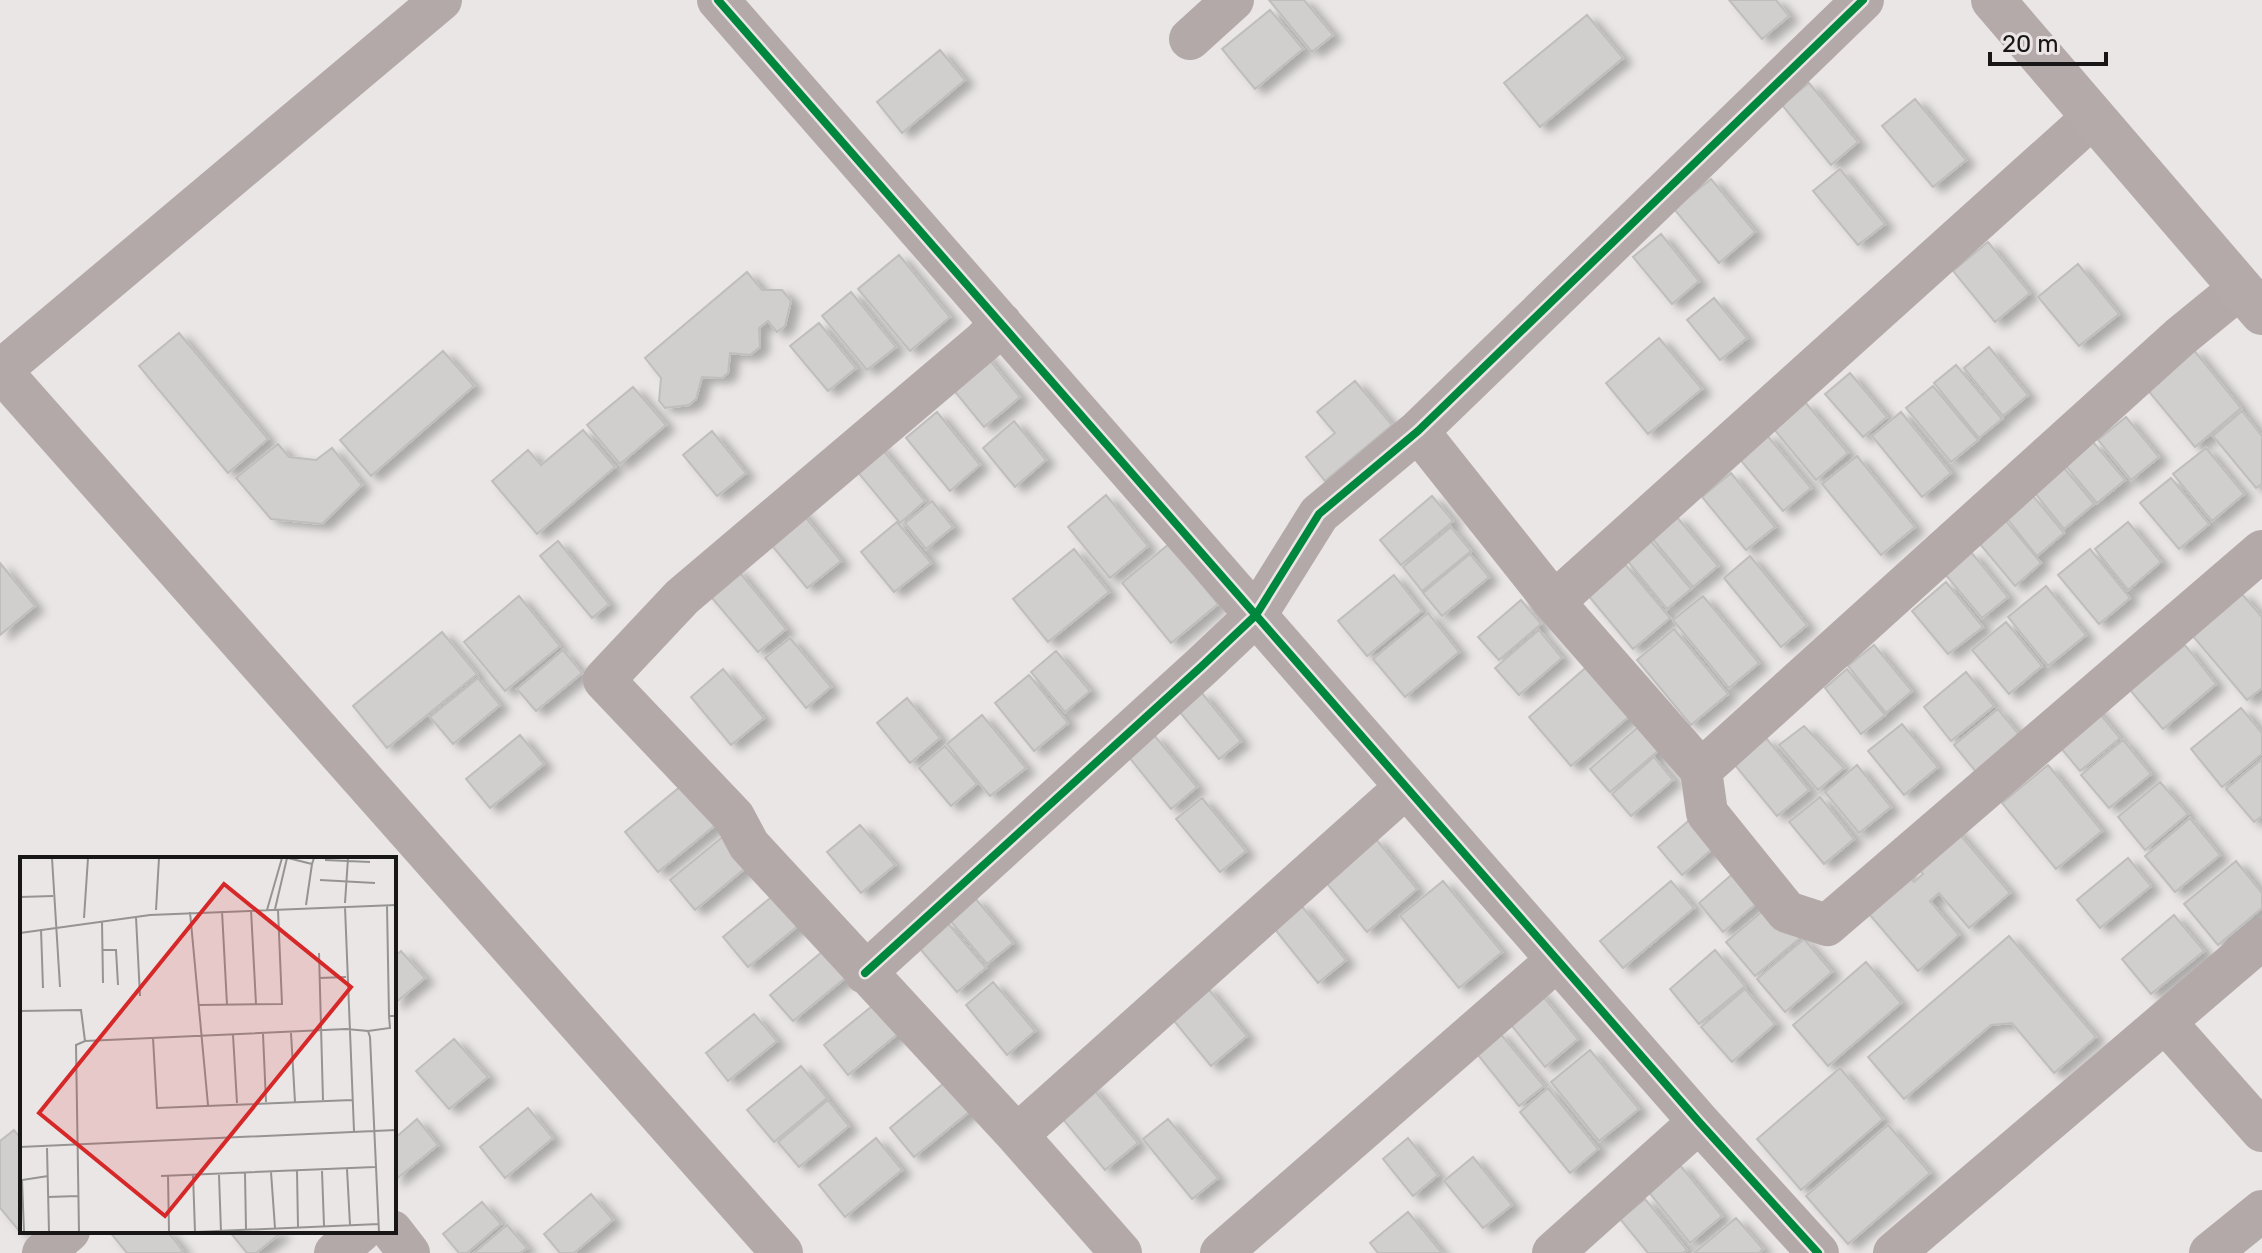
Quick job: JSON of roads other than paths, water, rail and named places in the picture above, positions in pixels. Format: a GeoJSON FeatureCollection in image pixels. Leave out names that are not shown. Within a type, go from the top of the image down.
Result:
{"type":"FeatureCollection","features":[{"type":"Feature","properties":{"kind":"main road"},"geometry":{"type":"LineString","coordinates":[[1993,0],[2093,117],[2255,292]]}},
{"type":"Feature","properties":{"kind":"main road"},"geometry":{"type":"LineString","coordinates":[[2031,0],[2255,292]]}},
{"type":"Feature","properties":{"kind":"street"},"geometry":{"type":"LineString","coordinates":[[441,0],[0,370],[782,1253]]}},
{"type":"Feature","properties":{"kind":"street"},"geometry":{"type":"LineString","coordinates":[[718,0],[1699,1122],[1818,1253]]}},
{"type":"Feature","properties":{"kind":"street"},"geometry":{"type":"LineString","coordinates":[[1190,39],[1233,0]]}},
{"type":"Feature","properties":{"kind":"street"},"geometry":{"type":"LineString","coordinates":[[865,973],[1256,615],[1319,514],[1418,431],[1863,0]]}},
{"type":"Feature","properties":{"kind":"street"},"geometry":{"type":"LineString","coordinates":[[1554,602],[2093,117]]}},
{"type":"Feature","properties":{"kind":"street"},"geometry":{"type":"LineString","coordinates":[[1701,770],[2180,337],[2255,292]]}},
{"type":"Feature","properties":{"kind":"street"},"geometry":{"type":"LineString","coordinates":[[1001,323],[682,597],[604,680],[734,817],[749,845],[1017,1135],[1121,1253]]}},
{"type":"Feature","properties":{"kind":"street"},"geometry":{"type":"LineString","coordinates":[[0,407],[749,1253]]}},
{"type":"Feature","properties":{"kind":"street"},"geometry":{"type":"LineString","coordinates":[[1418,431],[1554,602],[1701,770],[1707,813],[1777,900],[1787,912],[1827,925],[2262,551]]}},
{"type":"Feature","properties":{"kind":"street"},"geometry":{"type":"LineString","coordinates":[[1017,1135],[1406,787]]}},
{"type":"Feature","properties":{"kind":"street"},"geometry":{"type":"LineString","coordinates":[[1894,1253],[2262,939]]}},
{"type":"Feature","properties":{"kind":"street"},"geometry":{"type":"LineString","coordinates":[[1221,1253],[1557,960]]}},
{"type":"Feature","properties":{"kind":"street"},"geometry":{"type":"LineString","coordinates":[[2166,1023],[2262,1131]]}},
{"type":"Feature","properties":{"kind":"street"},"geometry":{"type":"LineString","coordinates":[[1553,1253],[1699,1122]]}},
{"type":"Feature","properties":{"kind":"street"},"geometry":{"type":"LineString","coordinates":[[2210,1253],[2262,1211]]}},
{"type":"Feature","properties":{"kind":"street"},"geometry":{"type":"LineString","coordinates":[[43,1253],[67,1233]]}},
{"type":"Feature","properties":{"kind":"street"},"geometry":{"type":"LineString","coordinates":[[335,1253],[359,1233]]}},
{"type":"Feature","properties":{"kind":"street"},"geometry":{"type":"LineString","coordinates":[[394,1233],[409,1253]]}}]}
